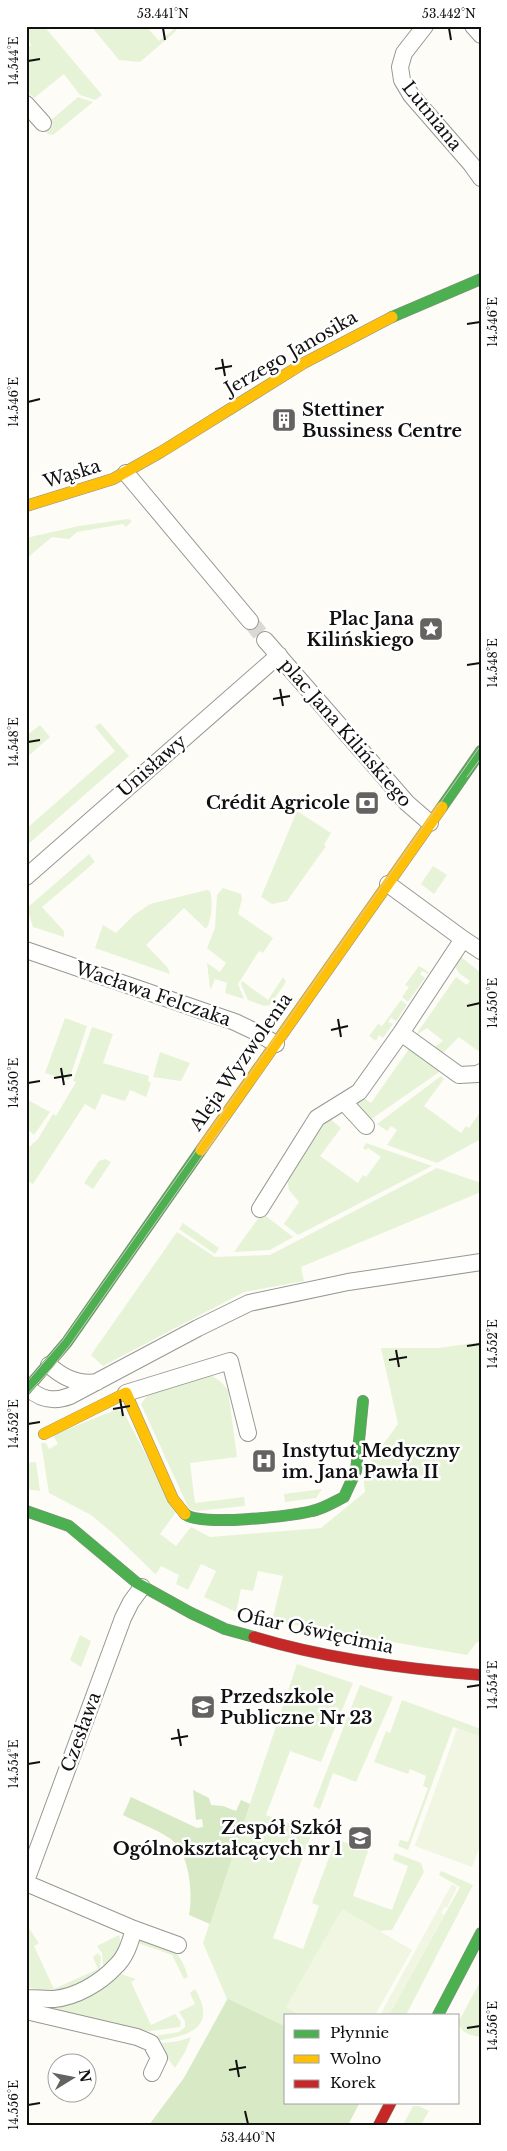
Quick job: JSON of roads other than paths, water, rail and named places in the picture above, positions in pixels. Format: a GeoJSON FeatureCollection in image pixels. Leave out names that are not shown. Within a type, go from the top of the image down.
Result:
{"type":"FeatureCollection","features":[{"type":"Feature","properties":{"kind":"street","name":"Lutniana"},"geometry":{"type":"LineString","coordinates":[[425,26],[404,53],[400,67],[402,80],[411,95],[467,159],[481,178]]}},
{"type":"Feature","properties":{"kind":"street"},"geometry":{"type":"LineString","coordinates":[[473,26],[481,35]]}},
{"type":"Feature","properties":{"kind":"street"},"geometry":{"type":"LineString","coordinates":[[26,104],[43,124]]}},
{"type":"Feature","properties":{"kind":"street","name":"Jerzego Janosika"},"geometry":{"type":"LineString","coordinates":[[126,473],[298,367],[353,336],[481,278]]}},
{"type":"Feature","properties":{"kind":"street"},"geometry":{"type":"LineString","coordinates":[[126,473],[250,621]]}},
{"type":"Feature","properties":{"kind":"street","name":"Wąska"},"geometry":{"type":"LineString","coordinates":[[26,506],[101,485],[126,473]]}},
{"type":"Feature","properties":{"kind":"street","name":"plac Jana Kilińskiego"},"geometry":{"type":"LineString","coordinates":[[266,640],[407,803],[430,823]]}},
{"type":"Feature","properties":{"kind":"street","name":"Unisławy"},"geometry":{"type":"LineString","coordinates":[[26,877],[278,655]]}},
{"type":"Feature","properties":{"kind":"street","name":"Aleja Wyzwolenia"},"geometry":{"type":"LineString","coordinates":[[27,1389],[49,1366],[481,751]]}},
{"type":"Feature","properties":{"kind":"street"},"geometry":{"type":"LineString","coordinates":[[388,884],[481,951]]}},
{"type":"Feature","properties":{"kind":"street"},"geometry":{"type":"LineString","coordinates":[[260,1209],[317,1118],[359,1092],[401,1033],[462,938]]}},
{"type":"Feature","properties":{"kind":"street","name":"Wacława Felczaka"},"geometry":{"type":"LineString","coordinates":[[26,950],[235,1022],[276,1044]]}},
{"type":"Feature","properties":{"kind":"street"},"geometry":{"type":"LineString","coordinates":[[401,1033],[459,1075],[478,1074],[481,1072]]}},
{"type":"Feature","properties":{"kind":"street"},"geometry":{"type":"LineString","coordinates":[[344,1102],[366,1126]]}},
{"type":"Feature","properties":{"kind":"street"},"geometry":{"type":"LineString","coordinates":[[27,1389],[39,1397],[58,1399],[70,1396],[249,1303],[348,1282],[481,1262]]}},
{"type":"Feature","properties":{"kind":"street"},"geometry":{"type":"LineString","coordinates":[[44,1434],[126,1393],[230,1361],[248,1432]]}},
{"type":"Feature","properties":{"kind":"street"},"geometry":{"type":"LineString","coordinates":[[49,1366],[76,1382],[91,1382],[104,1379]]}},
{"type":"Feature","properties":{"kind":"street"},"geometry":{"type":"LineString","coordinates":[[126,1393],[173,1499],[181,1510],[196,1520],[280,1517],[314,1511],[344,1497],[356,1471],[363,1401]]}},
{"type":"Feature","properties":{"kind":"street","name":"Ofiar Oświęcimia"},"geometry":{"type":"LineString","coordinates":[[26,1512],[69,1526],[142,1587],[219,1627],[253,1638],[411,1669],[481,1675]]}},
{"type":"Feature","properties":{"kind":"street","name":"Czesława"},"geometry":{"type":"LineString","coordinates":[[26,1882],[32,1846],[123,1618],[131,1602],[142,1587]]}},
{"type":"Feature","properties":{"kind":"street"},"geometry":{"type":"LineString","coordinates":[[26,1882],[134,1929],[178,1945]]}},
{"type":"Feature","properties":{"kind":"street"},"geometry":{"type":"LineString","coordinates":[[26,1998],[54,1999],[79,1993],[98,1981],[116,1967],[128,1949],[134,1929]]}},
{"type":"Feature","properties":{"kind":"street"},"geometry":{"type":"LineString","coordinates":[[439,2014],[481,1933]]}},
{"type":"Feature","properties":{"kind":"street"},"geometry":{"type":"LineString","coordinates":[[26,2011],[138,2037],[151,2043],[159,2058],[152,2073]]}},
{"type":"Feature","properties":{"kind":"street"},"geometry":{"type":"LineString","coordinates":[[379,2125],[390,2104]]}},
{"type":"Feature","properties":{"kind":"tunnel"},"geometry":{"type":"LineString","coordinates":[[250,621],[265,640]]}},
{"type":"Feature","properties":{"kind":"tram line"},"geometry":{"type":"LineString","coordinates":[[26,1383],[63,1340],[481,745]]}},
{"type":"Feature","properties":{"kind":"tram line"},"geometry":{"type":"LineString","coordinates":[[467,777],[481,758]]}},
{"type":"Feature","properties":{"kind":"tram line"},"geometry":{"type":"LineString","coordinates":[[26,1396],[70,1345],[228,1119]]}},
{"type":"Feature","properties":{"kind":"place","name":"Stettiner Bussiness Centre"},"geometry":{"type":"Point","coordinates":[284,420]}},
{"type":"Feature","properties":{"kind":"place","name":"Plac Jana Kilińskiego"},"geometry":{"type":"Point","coordinates":[431,629]}},
{"type":"Feature","properties":{"kind":"place","name":"Crédit Agricole"},"geometry":{"type":"Point","coordinates":[367,803]}},
{"type":"Feature","properties":{"kind":"place","name":"Instytut Medyczny im. Jana Pawła II"},"geometry":{"type":"Point","coordinates":[264,1461]}},
{"type":"Feature","properties":{"kind":"place","name":"Przedszkole Publiczne Nr 23"},"geometry":{"type":"Point","coordinates":[203,1707]}},
{"type":"Feature","properties":{"kind":"place","name":"Zespół Szkół Ogólnokształcących nr 1"},"geometry":{"type":"Point","coordinates":[360,1838]}}]}
